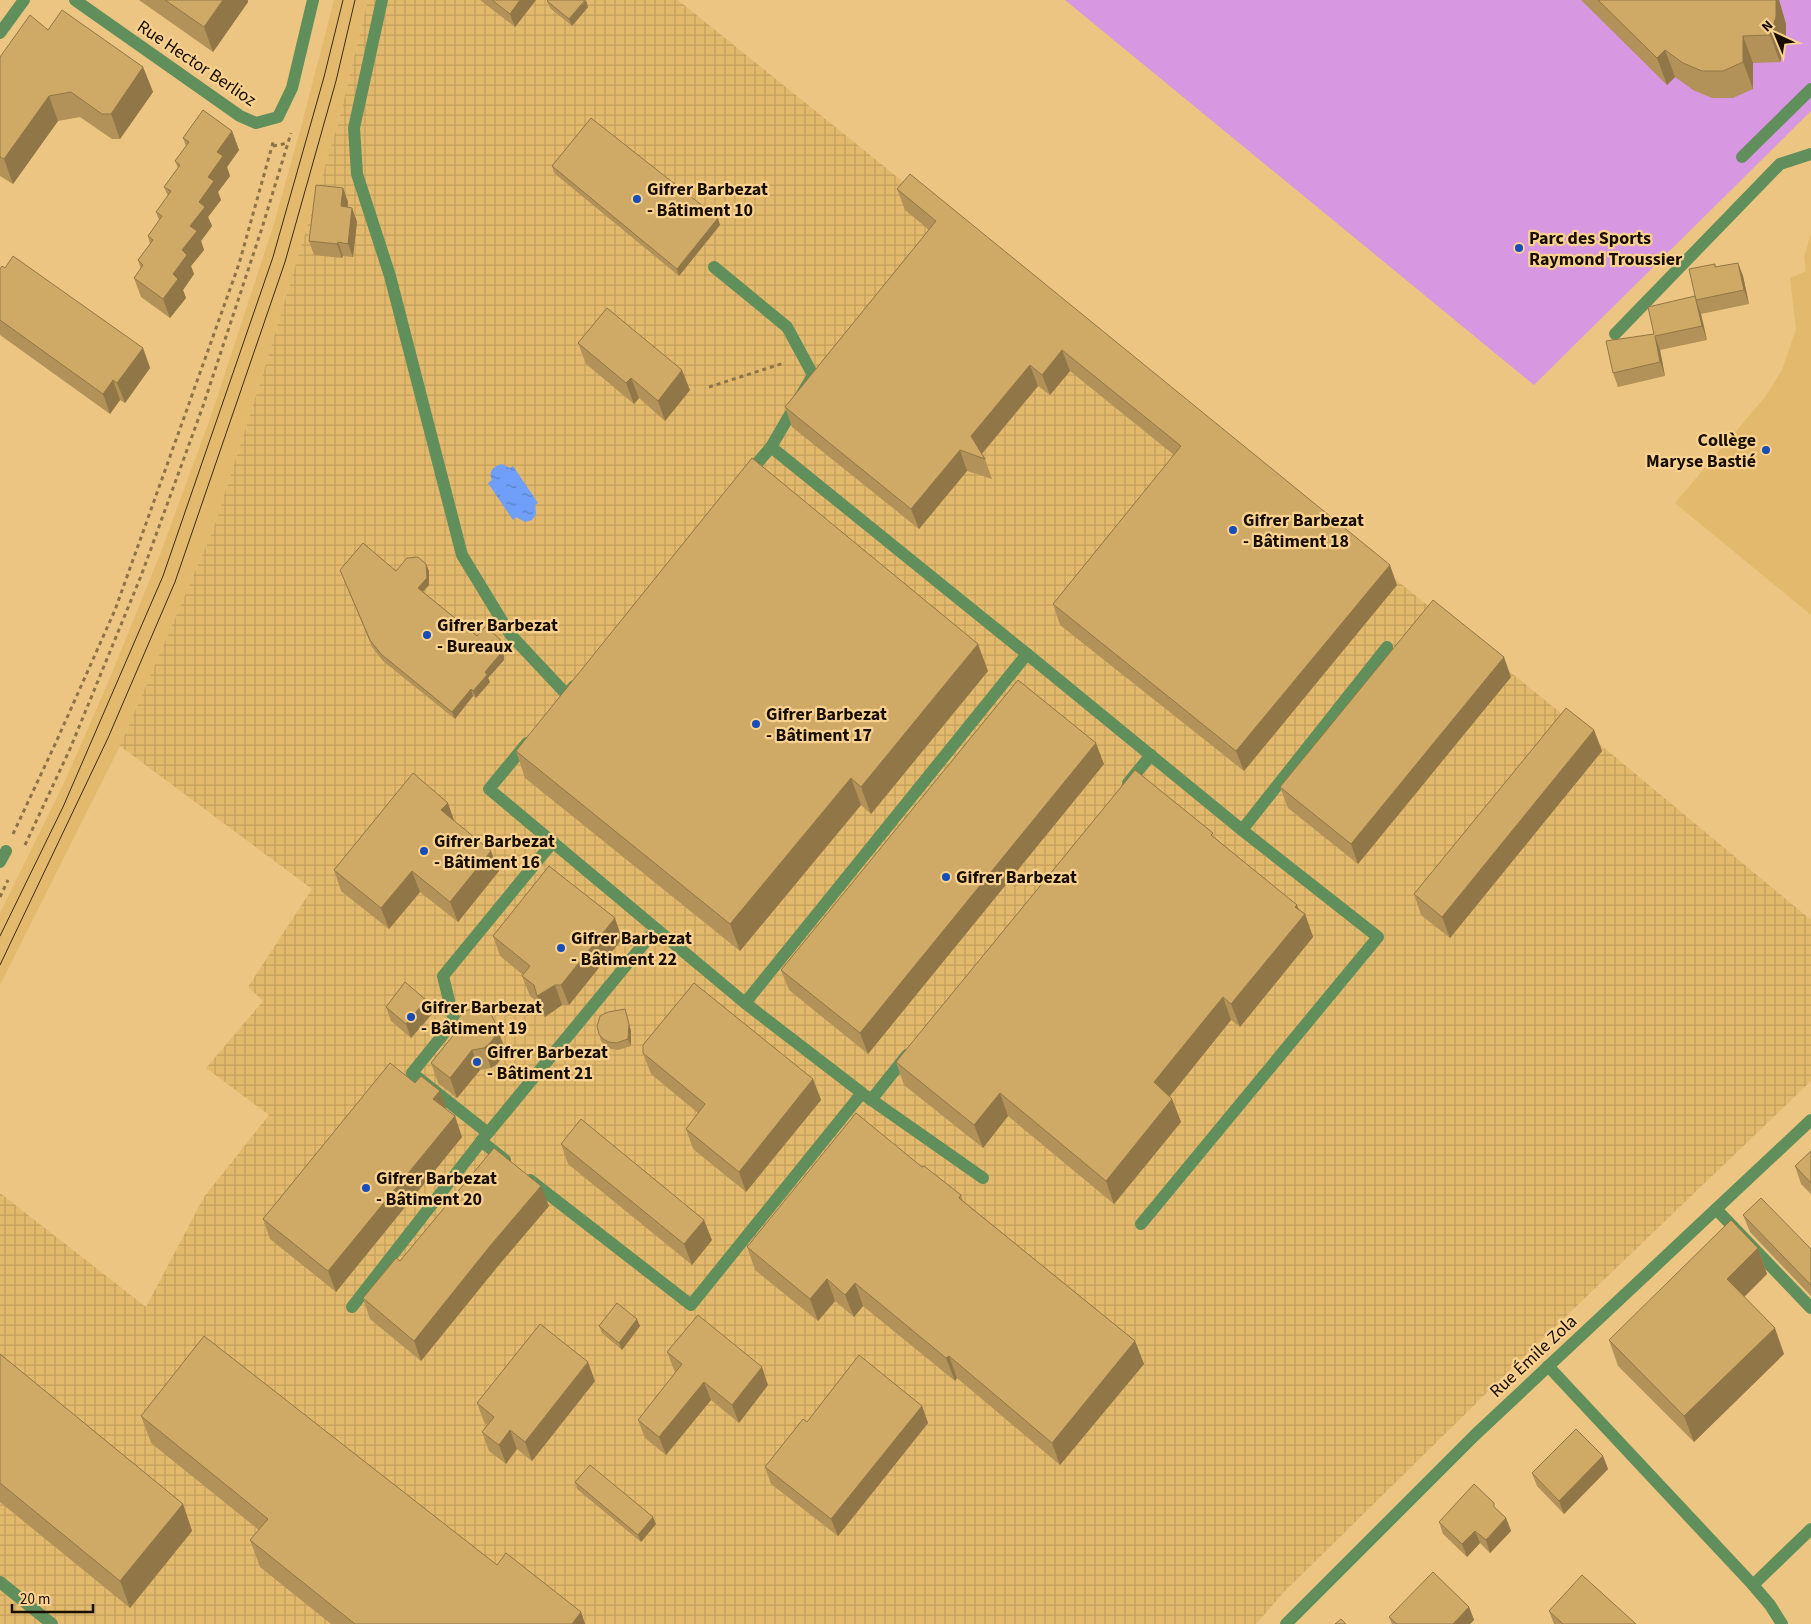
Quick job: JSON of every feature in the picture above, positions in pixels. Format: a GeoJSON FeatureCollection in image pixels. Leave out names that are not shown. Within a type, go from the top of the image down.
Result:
{"type":"FeatureCollection","features":[{"type":"Feature","properties":{"kind":"street"},"geometry":{"type":"LineString","coordinates":[[0,33],[24,0]]}},
{"type":"Feature","properties":{"kind":"street","name":"Rue Hector Berlioz"},"geometry":{"type":"LineString","coordinates":[[75,0],[240,116],[256,123],[278,117]]}},
{"type":"Feature","properties":{"kind":"street"},"geometry":{"type":"LineString","coordinates":[[278,117],[292,88],[313,0]]}},
{"type":"Feature","properties":{"kind":"street"},"geometry":{"type":"LineString","coordinates":[[382,0],[354,128],[357,174],[390,276],[462,554],[510,634],[564,698],[579,680]]}},
{"type":"Feature","properties":{"kind":"street"},"geometry":{"type":"LineString","coordinates":[[1742,157],[1811,89]]}},
{"type":"Feature","properties":{"kind":"street"},"geometry":{"type":"LineString","coordinates":[[1615,334],[1780,164],[1811,154]]}},
{"type":"Feature","properties":{"kind":"street"},"geometry":{"type":"LineString","coordinates":[[714,267],[787,327],[813,375],[771,447],[740,485]]}},
{"type":"Feature","properties":{"kind":"street"},"geometry":{"type":"LineString","coordinates":[[771,447],[1242,830],[1378,937],[1140,1224]]}},
{"type":"Feature","properties":{"kind":"street"},"geometry":{"type":"LineString","coordinates":[[1242,830],[1387,647]]}},
{"type":"Feature","properties":{"kind":"street"},"geometry":{"type":"LineString","coordinates":[[744,1003],[1027,654]]}},
{"type":"Feature","properties":{"kind":"street"},"geometry":{"type":"LineString","coordinates":[[537,731],[489,789],[744,1003],[866,1096],[983,1178]]}},
{"type":"Feature","properties":{"kind":"street"},"geometry":{"type":"LineString","coordinates":[[1120,793],[1151,755]]}},
{"type":"Feature","properties":{"kind":"street"},"geometry":{"type":"LineString","coordinates":[[553,842],[443,976],[454,1021],[412,1073],[485,1137],[516,1169],[691,1305],[866,1096],[915,1046]]}},
{"type":"Feature","properties":{"kind":"street"},"geometry":{"type":"LineString","coordinates":[[352,1307],[485,1137],[656,929]]}},
{"type":"Feature","properties":{"kind":"street","name":"Rue Émile Zola"},"geometry":{"type":"LineString","coordinates":[[1286,1624],[1474,1435],[1811,1120]]}},
{"type":"Feature","properties":{"kind":"street"},"geometry":{"type":"LineString","coordinates":[[1716,1209],[1811,1308]]}},
{"type":"Feature","properties":{"kind":"street"},"geometry":{"type":"LineString","coordinates":[[1548,1366],[1753,1585],[1770,1605],[1782,1624]]}},
{"type":"Feature","properties":{"kind":"street"},"geometry":{"type":"LineString","coordinates":[[1753,1585],[1811,1529]]}},
{"type":"Feature","properties":{"kind":"street"},"geometry":{"type":"LineString","coordinates":[[0,1582],[52,1624]]}},
{"type":"Feature","properties":{"kind":"path"},"geometry":{"type":"LineString","coordinates":[[3,856],[57,740],[114,610],[239,264],[273,146],[278,117]]}},
{"type":"Feature","properties":{"kind":"path"},"geometry":{"type":"LineString","coordinates":[[22,850],[70,749],[141,576],[203,406],[288,143],[273,146]]}},
{"type":"Feature","properties":{"kind":"path"},"geometry":{"type":"LineString","coordinates":[[709,387],[803,357]]}},
{"type":"Feature","properties":{"kind":"shaded area"},"geometry":{"type":"Polygon","coordinates":[[[334,0],[368,0],[339,120],[262,377],[213,530],[120,746],[0,985],[0,913],[64,783],[107,685],[161,552],[211,416],[273,227],[334,0]]]}},
{"type":"Feature","properties":{"kind":"shaded area"},"geometry":{"type":"Polygon","coordinates":[[[368,0],[678,0],[1608,751],[1811,920],[1811,1081],[1509,1371],[1283,1593],[1256,1624],[0,1624],[0,1193],[146,1307],[204,1197],[269,1115],[206,1068],[263,1001],[248,987],[312,889],[120,746],[213,530],[262,377],[339,120],[368,0]]]}},
{"type":"Feature","properties":{"kind":"shaded area","name":"Parc des Sports Raymond Troussier"},"geometry":{"type":"Polygon","coordinates":[[[1065,0],[1811,0],[1811,111],[1534,385],[1065,0]]]}},
{"type":"Feature","properties":{"kind":"shaded area","name":"Collège Maryse Bastié"},"geometry":{"type":"Polygon","coordinates":[[[1811,234],[1811,615],[1675,503],[1765,397],[1782,370],[1796,329],[1790,278],[1806,271],[1804,257],[1811,234]]]}},
{"type":"Feature","properties":{"kind":"water"},"geometry":{"type":"Polygon","coordinates":[[[502,464],[510,468],[513,466],[538,503],[535,505],[536,514],[532,520],[525,522],[516,517],[513,520],[488,483],[492,480],[492,470],[502,464]]]}},
{"type":"Feature","properties":{"kind":"building"},"geometry":{"type":"Polygon","coordinates":[[[165,0],[223,0],[204,27],[165,0]]]}},
{"type":"Feature","properties":{"kind":"building"},"geometry":{"type":"Polygon","coordinates":[[[492,0],[520,0],[510,14],[492,0]]]}},
{"type":"Feature","properties":{"kind":"building"},"geometry":{"type":"Polygon","coordinates":[[[548,0],[585,0],[569,19],[548,0]]]}},
{"type":"Feature","properties":{"kind":"building"},"geometry":{"type":"Polygon","coordinates":[[[1598,0],[1776,0],[1776,17],[1770,35],[1743,36],[1743,62],[1723,71],[1702,71],[1683,63],[1665,50],[1657,58],[1598,0]]]}},
{"type":"Feature","properties":{"kind":"building"},"geometry":{"type":"Polygon","coordinates":[[[62,10],[143,67],[111,114],[102,114],[71,92],[49,96],[4,159],[0,157],[0,57],[30,15],[48,30],[62,10]]]}},
{"type":"Feature","properties":{"kind":"building"},"geometry":{"type":"Polygon","coordinates":[[[203,110],[232,131],[217,152],[223,156],[208,177],[214,181],[199,202],[205,207],[190,226],[197,231],[182,250],[187,255],[173,274],[178,279],[163,299],[134,278],[143,265],[138,260],[153,240],[148,236],[162,216],[156,212],[171,191],[164,187],[180,165],[175,161],[189,142],[183,138],[203,110]]]}},
{"type":"Feature","properties":{"kind":"building","name":"Gifrer Barbezat - Bâtiment 10"},"geometry":{"type":"Polygon","coordinates":[[[591,118],[718,218],[677,269],[552,166],[591,118]]]}},
{"type":"Feature","properties":{"kind":"building","name":"Gifrer Barbezat - Bâtiment 18"},"geometry":{"type":"Polygon","coordinates":[[[910,174],[1390,565],[1236,751],[1053,604],[1181,446],[1062,350],[1042,375],[1030,365],[971,436],[985,459],[960,450],[911,509],[785,407],[936,221],[897,189],[910,174]]]}},
{"type":"Feature","properties":{"kind":"building"},"geometry":{"type":"Polygon","coordinates":[[[316,185],[343,188],[341,206],[352,208],[348,244],[309,241],[316,185]]]}},
{"type":"Feature","properties":{"kind":"building"},"geometry":{"type":"Polygon","coordinates":[[[13,256],[143,348],[117,383],[113,380],[103,394],[0,320],[0,269],[2,266],[5,268],[13,256]]]}},
{"type":"Feature","properties":{"kind":"building"},"geometry":{"type":"Polygon","coordinates":[[[1738,263],[1744,290],[1696,300],[1689,269],[1715,264],[1715,267],[1738,263]]]}},
{"type":"Feature","properties":{"kind":"building"},"geometry":{"type":"Polygon","coordinates":[[[1695,296],[1702,326],[1655,336],[1660,362],[1613,373],[1606,341],[1654,334],[1648,307],[1695,296]]]}},
{"type":"Feature","properties":{"kind":"building"},"geometry":{"type":"Polygon","coordinates":[[[607,308],[682,370],[658,401],[631,378],[626,383],[578,343],[607,308]]]}},
{"type":"Feature","properties":{"kind":"building","name":"Gifrer Barbezat - Bâtiment 17"},"geometry":{"type":"Polygon","coordinates":[[[752,458],[978,644],[861,787],[851,778],[730,924],[516,751],[752,458]]]}},
{"type":"Feature","properties":{"kind":"building","name":"Gifrer Barbezat - Bureaux"},"geometry":{"type":"Polygon","coordinates":[[[363,543],[396,571],[407,558],[418,557],[426,564],[427,578],[418,588],[477,636],[485,627],[500,639],[501,653],[485,672],[487,675],[473,691],[471,689],[452,712],[381,654],[370,640],[340,570],[363,543]]]}},
{"type":"Feature","properties":{"kind":"building"},"geometry":{"type":"Polygon","coordinates":[[[1433,600],[1504,657],[1351,844],[1280,787],[1433,600]]]}},
{"type":"Feature","properties":{"kind":"building","name":"Gifrer Barbezat"},"geometry":{"type":"Polygon","coordinates":[[[1018,680],[1096,743],[860,1033],[781,970],[1018,680]]]}},
{"type":"Feature","properties":{"kind":"building"},"geometry":{"type":"Polygon","coordinates":[[[1566,708],[1594,730],[1442,917],[1414,894],[1566,708]]]}},
{"type":"Feature","properties":{"kind":"building"},"geometry":{"type":"Polygon","coordinates":[[[1135,770],[1213,833],[1211,835],[1297,905],[1295,907],[1305,914],[1231,1004],[1223,997],[1154,1082],[1172,1099],[1106,1181],[1000,1093],[974,1125],[896,1062],[1135,770]]]}},
{"type":"Feature","properties":{"kind":"building","name":"Gifrer Barbezat - Bâtiment 16"},"geometry":{"type":"Polygon","coordinates":[[[413,773],[448,803],[441,810],[491,851],[450,902],[412,871],[381,908],[334,870],[413,773]]]}},
{"type":"Feature","properties":{"kind":"building","name":"Gifrer Barbezat - Bâtiment 22"},"geometry":{"type":"Polygon","coordinates":[[[549,866],[615,918],[561,985],[555,985],[537,996],[534,985],[522,976],[530,966],[493,936],[549,866]]]}},
{"type":"Feature","properties":{"kind":"building"},"geometry":{"type":"Polygon","coordinates":[[[405,982],[426,1000],[406,1024],[386,1007],[405,982]]]}},
{"type":"Feature","properties":{"kind":"building"},"geometry":{"type":"Polygon","coordinates":[[[694,983],[813,1079],[739,1172],[686,1129],[705,1104],[643,1053],[643,1045],[694,983]]]}},
{"type":"Feature","properties":{"kind":"building"},"geometry":{"type":"Polygon","coordinates":[[[477,1008],[484,1010],[492,1016],[496,1025],[494,1038],[484,1048],[472,1050],[450,1078],[431,1063],[456,1032],[458,1019],[464,1011],[477,1008]]]}},
{"type":"Feature","properties":{"kind":"building"},"geometry":{"type":"Polygon","coordinates":[[[625,1009],[629,1024],[628,1039],[616,1043],[603,1039],[599,1034],[597,1026],[600,1016],[608,1012],[625,1009]]]}},
{"type":"Feature","properties":{"kind":"building","name":"Gifrer Barbezat - Bâtiment 20"},"geometry":{"type":"Polygon","coordinates":[[[390,1063],[415,1083],[421,1076],[440,1091],[433,1099],[455,1116],[328,1271],[263,1219],[390,1063]]]}},
{"type":"Feature","properties":{"kind":"building"},"geometry":{"type":"Polygon","coordinates":[[[856,1113],[922,1167],[924,1166],[961,1195],[959,1198],[1135,1341],[1052,1443],[949,1356],[946,1358],[855,1283],[845,1295],[827,1279],[810,1299],[747,1247],[856,1113]]]}},
{"type":"Feature","properties":{"kind":"building"},"geometry":{"type":"Polygon","coordinates":[[[581,1119],[704,1220],[684,1244],[561,1144],[581,1119]]]}},
{"type":"Feature","properties":{"kind":"building"},"geometry":{"type":"Polygon","coordinates":[[[494,1148],[541,1186],[414,1341],[363,1298],[396,1258],[400,1261],[494,1148]]]}},
{"type":"Feature","properties":{"kind":"building"},"geometry":{"type":"Polygon","coordinates":[[[1811,1151],[1811,1183],[1795,1166],[1811,1151]]]}},
{"type":"Feature","properties":{"kind":"building"},"geometry":{"type":"Polygon","coordinates":[[[1761,1198],[1811,1249],[1811,1285],[1743,1215],[1761,1198]]]}},
{"type":"Feature","properties":{"kind":"building"},"geometry":{"type":"Polygon","coordinates":[[[1731,1220],[1758,1248],[1727,1279],[1775,1328],[1684,1416],[1609,1340],[1731,1220]]]}},
{"type":"Feature","properties":{"kind":"building"},"geometry":{"type":"Polygon","coordinates":[[[617,1303],[637,1319],[619,1343],[599,1326],[617,1303]]]}},
{"type":"Feature","properties":{"kind":"building"},"geometry":{"type":"Polygon","coordinates":[[[698,1315],[762,1367],[732,1405],[704,1382],[659,1437],[638,1420],[682,1364],[667,1352],[698,1315]]]}},
{"type":"Feature","properties":{"kind":"building"},"geometry":{"type":"Polygon","coordinates":[[[540,1324],[588,1362],[525,1442],[510,1430],[499,1445],[482,1432],[494,1417],[477,1403],[540,1324]]]}},
{"type":"Feature","properties":{"kind":"building"},"geometry":{"type":"Polygon","coordinates":[[[204,1336],[497,1565],[506,1553],[581,1612],[572,1624],[355,1624],[250,1540],[268,1519],[141,1416],[204,1336]]]}},
{"type":"Feature","properties":{"kind":"building"},"geometry":{"type":"Polygon","coordinates":[[[0,1354],[183,1504],[120,1581],[0,1483],[0,1354]]]}},
{"type":"Feature","properties":{"kind":"building"},"geometry":{"type":"Polygon","coordinates":[[[859,1355],[922,1406],[831,1519],[765,1467],[803,1419],[807,1422],[859,1355]]]}},
{"type":"Feature","properties":{"kind":"building"},"geometry":{"type":"Polygon","coordinates":[[[1576,1429],[1603,1456],[1559,1501],[1532,1473],[1576,1429]]]}},
{"type":"Feature","properties":{"kind":"building"},"geometry":{"type":"Polygon","coordinates":[[[590,1465],[653,1517],[638,1535],[575,1482],[590,1465]]]}},
{"type":"Feature","properties":{"kind":"building"},"geometry":{"type":"Polygon","coordinates":[[[1474,1484],[1494,1503],[1494,1507],[1506,1518],[1486,1540],[1475,1531],[1462,1544],[1439,1522],[1474,1484]]]}},
{"type":"Feature","properties":{"kind":"building"},"geometry":{"type":"Polygon","coordinates":[[[1433,1572],[1469,1607],[1453,1624],[1397,1624],[1389,1617],[1433,1572]]]}},
{"type":"Feature","properties":{"kind":"building"},"geometry":{"type":"Polygon","coordinates":[[[1582,1575],[1636,1624],[1563,1624],[1549,1611],[1582,1575]]]}},
{"type":"Feature","properties":{"kind":"building"},"geometry":{"type":"Polygon","coordinates":[[[1341,1619],[1346,1624],[1335,1624],[1341,1619]]]}},
{"type":"Feature","properties":{"kind":"tram line"},"geometry":{"type":"LineString","coordinates":[[0,936],[63,807],[163,576],[273,257],[324,77],[343,0]]}},
{"type":"Feature","properties":{"kind":"tram line"},"geometry":{"type":"LineString","coordinates":[[0,965],[108,738],[175,582],[285,262],[336,81],[355,0]]}},
{"type":"Feature","properties":{"kind":"place","name":"Gifrer Barbezat - Bâtiment 10"},"geometry":{"type":"Point","coordinates":[637,199]}},
{"type":"Feature","properties":{"kind":"place","name":"Parc des Sports Raymond Troussier"},"geometry":{"type":"Point","coordinates":[1519,248]}},
{"type":"Feature","properties":{"kind":"place","name":"Collège Maryse Bastié"},"geometry":{"type":"Point","coordinates":[1766,450]}},
{"type":"Feature","properties":{"kind":"place","name":"Gifrer Barbezat - Bâtiment 18"},"geometry":{"type":"Point","coordinates":[1233,530]}},
{"type":"Feature","properties":{"kind":"place","name":"Gifrer Barbezat - Bureaux"},"geometry":{"type":"Point","coordinates":[427,635]}},
{"type":"Feature","properties":{"kind":"place","name":"Gifrer Barbezat - Bâtiment 17"},"geometry":{"type":"Point","coordinates":[756,724]}},
{"type":"Feature","properties":{"kind":"place","name":"Gifrer Barbezat - Bâtiment 16"},"geometry":{"type":"Point","coordinates":[424,851]}},
{"type":"Feature","properties":{"kind":"place","name":"Gifrer Barbezat"},"geometry":{"type":"Point","coordinates":[946,877]}},
{"type":"Feature","properties":{"kind":"place","name":"Gifrer Barbezat - Bâtiment 22"},"geometry":{"type":"Point","coordinates":[561,948]}},
{"type":"Feature","properties":{"kind":"place","name":"Gifrer Barbezat - Bâtiment 19"},"geometry":{"type":"Point","coordinates":[411,1017]}},
{"type":"Feature","properties":{"kind":"place","name":"Gifrer Barbezat - Bâtiment 21"},"geometry":{"type":"Point","coordinates":[477,1062]}},
{"type":"Feature","properties":{"kind":"place","name":"Gifrer Barbezat - Bâtiment 20"},"geometry":{"type":"Point","coordinates":[366,1188]}}]}
